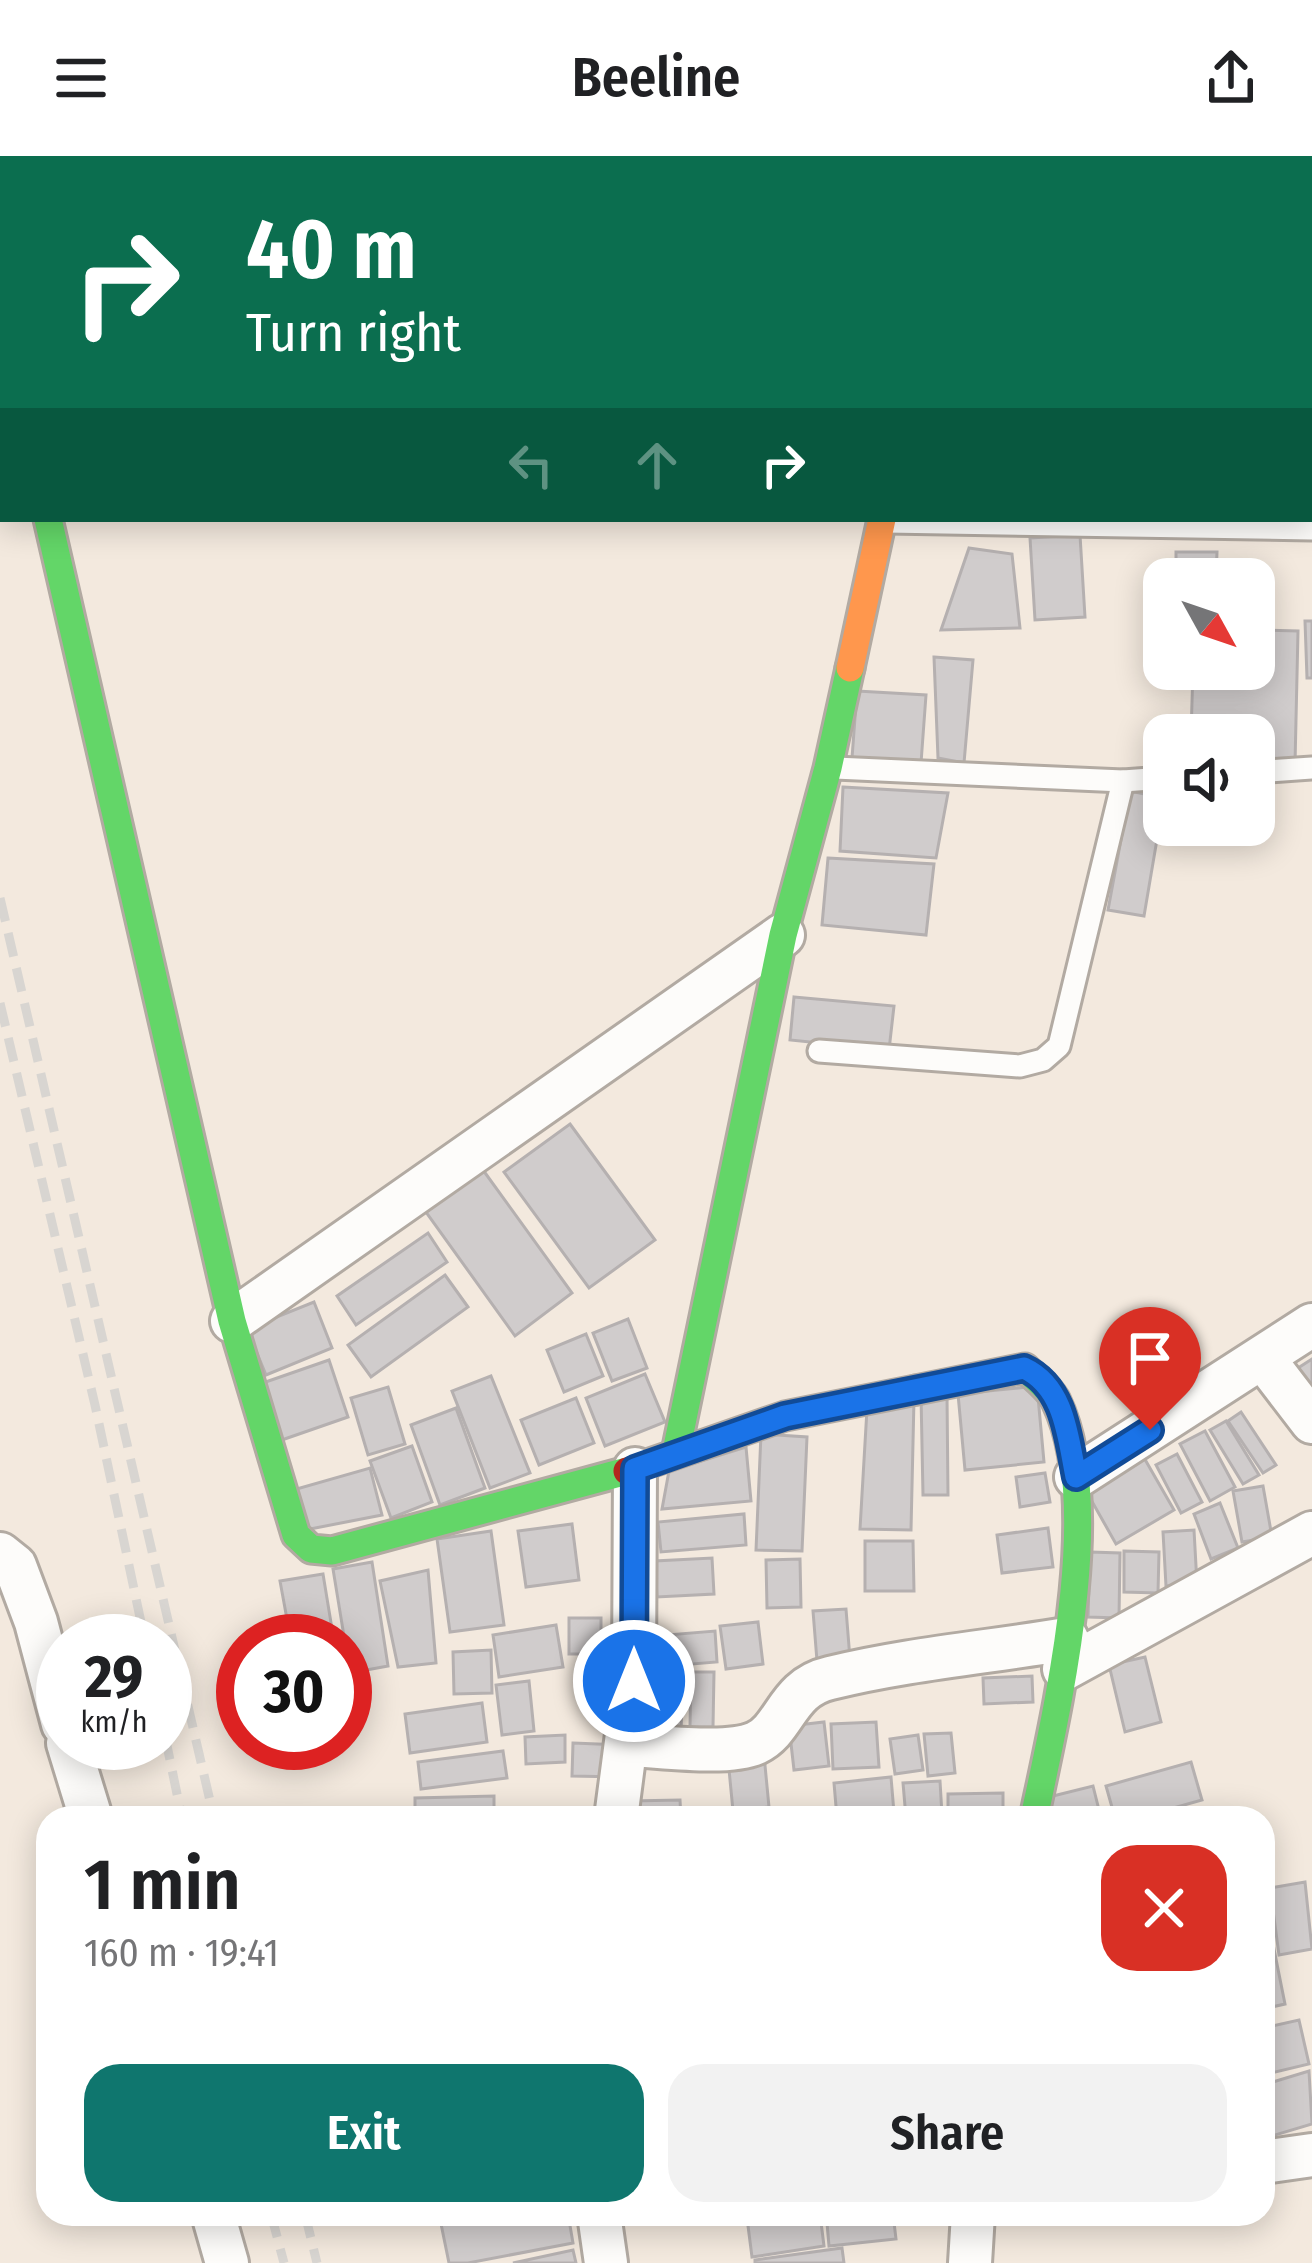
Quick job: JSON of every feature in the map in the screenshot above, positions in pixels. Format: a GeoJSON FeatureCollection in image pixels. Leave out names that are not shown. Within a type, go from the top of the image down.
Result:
{"type":"FeatureCollection","features":[{"type":"Feature","properties":{"kind":"street"},"geometry":{"type":"LineString","coordinates":[[49,522],[232,1321],[303,1546],[314,1552],[353,1546],[635,1469],[785,1416],[1024,1368],[1040,1375],[1062,1411],[1076,1477],[1066,1654],[1036,1806]]}},
{"type":"Feature","properties":{"kind":"street"},"geometry":{"type":"LineString","coordinates":[[676,1453],[783,934],[828,767],[881,522]]}},
{"type":"Feature","properties":{"kind":"street"},"geometry":{"type":"LineString","coordinates":[[232,1321],[783,934]]}},
{"type":"Feature","properties":{"kind":"street"},"geometry":{"type":"LineString","coordinates":[[1076,1477],[1312,1325]]}},
{"type":"Feature","properties":{"kind":"street"},"geometry":{"type":"LineString","coordinates":[[1263,1358],[1312,1422]]}},
{"type":"Feature","properties":{"kind":"street"},"geometry":{"type":"LineString","coordinates":[[618,1806],[634,1681],[635,1469]]}},
{"type":"Feature","properties":{"kind":"street"},"geometry":{"type":"LineString","coordinates":[[627,1745],[734,1748],[758,1742],[775,1727],[788,1703],[825,1678],[1066,1654],[1312,1533]]}},
{"type":"Feature","properties":{"kind":"street"},"geometry":{"type":"LineString","coordinates":[[0,1554],[15,1566],[36,1632]]}},
{"type":"Feature","properties":{"kind":"street"},"geometry":{"type":"LineString","coordinates":[[76,1770],[87,1806]]}},
{"type":"Feature","properties":{"kind":"street"},"geometry":{"type":"LineString","coordinates":[[1275,2160],[1312,2155]]}},
{"type":"Feature","properties":{"kind":"street"},"geometry":{"type":"LineString","coordinates":[[216,2226],[226,2263]]}},
{"type":"Feature","properties":{"kind":"street"},"geometry":{"type":"LineString","coordinates":[[601,2226],[606,2263]]}},
{"type":"Feature","properties":{"kind":"street"},"geometry":{"type":"LineString","coordinates":[[970,2263],[972,2226]]}},
{"type":"Feature","properties":{"kind":"lane"},"geometry":{"type":"LineString","coordinates":[[977,522],[1312,529]]}},
{"type":"Feature","properties":{"kind":"lane"},"geometry":{"type":"LineString","coordinates":[[828,767],[1143,780]]}},
{"type":"Feature","properties":{"kind":"lane"},"geometry":{"type":"LineString","coordinates":[[1275,771],[1312,768]]}},
{"type":"Feature","properties":{"kind":"lane"},"geometry":{"type":"LineString","coordinates":[[819,1051],[1019,1066],[1043,1060],[1059,1046],[1123,781]]}},
{"type":"Feature","properties":{"kind":"building"},"geometry":{"type":"Polygon","coordinates":[[[1080,535],[1085,617],[1035,620],[1030,538],[1080,535]]]}},
{"type":"Feature","properties":{"kind":"building"},"geometry":{"type":"Polygon","coordinates":[[[969,548],[1012,554],[1020,628],[941,630],[969,548]]]}},
{"type":"Feature","properties":{"kind":"building"},"geometry":{"type":"Polygon","coordinates":[[[1176,552],[1217,552],[1217,558],[1176,558],[1176,552]]]}},
{"type":"Feature","properties":{"kind":"building"},"geometry":{"type":"Polygon","coordinates":[[[1305,621],[1312,621],[1312,678],[1307,678],[1305,621]]]}},
{"type":"Feature","properties":{"kind":"building"},"geometry":{"type":"Polygon","coordinates":[[[1275,630],[1298,631],[1295,764],[1275,764],[1275,714],[1192,714],[1192,690],[1275,690],[1275,630]]]}},
{"type":"Feature","properties":{"kind":"building"},"geometry":{"type":"Polygon","coordinates":[[[934,657],[973,660],[964,763],[938,758],[934,657]]]}},
{"type":"Feature","properties":{"kind":"building"},"geometry":{"type":"Polygon","coordinates":[[[857,691],[926,695],[921,763],[852,758],[857,691]]]}},
{"type":"Feature","properties":{"kind":"building"},"geometry":{"type":"Polygon","coordinates":[[[843,787],[948,793],[936,858],[840,851],[843,787]]]}},
{"type":"Feature","properties":{"kind":"building"},"geometry":{"type":"Polygon","coordinates":[[[1130,791],[1143,794],[1143,846],[1156,846],[1144,916],[1108,910],[1130,791]]]}},
{"type":"Feature","properties":{"kind":"building"},"geometry":{"type":"Polygon","coordinates":[[[828,858],[934,864],[926,935],[822,925],[828,858]]]}},
{"type":"Feature","properties":{"kind":"building"},"geometry":{"type":"Polygon","coordinates":[[[794,997],[894,1006],[889,1050],[790,1040],[794,997]]]}},
{"type":"Feature","properties":{"kind":"building"},"geometry":{"type":"Polygon","coordinates":[[[570,1124],[655,1240],[589,1288],[504,1172],[570,1124]]]}},
{"type":"Feature","properties":{"kind":"building"},"geometry":{"type":"Polygon","coordinates":[[[483,1170],[572,1293],[515,1336],[426,1212],[483,1170]]]}},
{"type":"Feature","properties":{"kind":"building"},"geometry":{"type":"Polygon","coordinates":[[[428,1233],[447,1262],[356,1325],[337,1296],[428,1233]]]}},
{"type":"Feature","properties":{"kind":"building"},"geometry":{"type":"Polygon","coordinates":[[[445,1275],[468,1307],[371,1377],[348,1345],[445,1275]]]}},
{"type":"Feature","properties":{"kind":"building"},"geometry":{"type":"Polygon","coordinates":[[[314,1302],[332,1348],[266,1375],[247,1329],[314,1302]]]}},
{"type":"Feature","properties":{"kind":"building"},"geometry":{"type":"Polygon","coordinates":[[[628,1319],[647,1368],[612,1381],[593,1333],[628,1319]]]}},
{"type":"Feature","properties":{"kind":"building"},"geometry":{"type":"Polygon","coordinates":[[[586,1334],[603,1376],[564,1392],[547,1350],[586,1334]]]}},
{"type":"Feature","properties":{"kind":"building"},"geometry":{"type":"Polygon","coordinates":[[[1312,1359],[1312,1395],[1295,1370],[1312,1359]]]}},
{"type":"Feature","properties":{"kind":"building"},"geometry":{"type":"Polygon","coordinates":[[[329,1360],[348,1417],[276,1442],[257,1385],[329,1360]]]}},
{"type":"Feature","properties":{"kind":"building"},"geometry":{"type":"Polygon","coordinates":[[[645,1374],[665,1422],[605,1446],[586,1398],[645,1374]]]}},
{"type":"Feature","properties":{"kind":"building"},"geometry":{"type":"Polygon","coordinates":[[[491,1376],[530,1473],[490,1488],[452,1391],[491,1376]]]}},
{"type":"Feature","properties":{"kind":"building"},"geometry":{"type":"Polygon","coordinates":[[[1037,1386],[1044,1462],[965,1470],[958,1394],[1037,1386]]]}},
{"type":"Feature","properties":{"kind":"building"},"geometry":{"type":"Polygon","coordinates":[[[388,1387],[405,1444],[368,1455],[351,1398],[388,1387]]]}},
{"type":"Feature","properties":{"kind":"building"},"geometry":{"type":"Polygon","coordinates":[[[921,1395],[947,1395],[948,1495],[923,1495],[921,1395]]]}},
{"type":"Feature","properties":{"kind":"building"},"geometry":{"type":"Polygon","coordinates":[[[576,1398],[594,1443],[539,1465],[521,1420],[576,1398]]]}},
{"type":"Feature","properties":{"kind":"building"},"geometry":{"type":"Polygon","coordinates":[[[914,1399],[911,1530],[860,1529],[867,1409],[914,1399]]]}},
{"type":"Feature","properties":{"kind":"building"},"geometry":{"type":"Polygon","coordinates":[[[456,1408],[485,1488],[440,1505],[411,1425],[456,1408]]]}},
{"type":"Feature","properties":{"kind":"building"},"geometry":{"type":"Polygon","coordinates":[[[1241,1412],[1276,1465],[1263,1473],[1228,1421],[1241,1412]]]}},
{"type":"Feature","properties":{"kind":"building"},"geometry":{"type":"Polygon","coordinates":[[[1226,1421],[1259,1475],[1243,1484],[1210,1430],[1226,1421]]]}},
{"type":"Feature","properties":{"kind":"building"},"geometry":{"type":"Polygon","coordinates":[[[1205,1431],[1235,1487],[1210,1501],[1180,1444],[1205,1431]]]}},
{"type":"Feature","properties":{"kind":"building"},"geometry":{"type":"Polygon","coordinates":[[[761,1434],[807,1437],[802,1551],[756,1550],[761,1434]]]}},
{"type":"Feature","properties":{"kind":"building"},"geometry":{"type":"Polygon","coordinates":[[[412,1446],[432,1502],[391,1518],[370,1461],[412,1446]]]}},
{"type":"Feature","properties":{"kind":"building"},"geometry":{"type":"Polygon","coordinates":[[[746,1447],[751,1501],[662,1509],[669,1471],[746,1447]]]}},
{"type":"Feature","properties":{"kind":"building"},"geometry":{"type":"Polygon","coordinates":[[[1177,1454],[1202,1502],[1181,1513],[1156,1465],[1177,1454]]]}},
{"type":"Feature","properties":{"kind":"building"},"geometry":{"type":"Polygon","coordinates":[[[1143,1456],[1174,1510],[1116,1544],[1085,1489],[1143,1456]]]}},
{"type":"Feature","properties":{"kind":"building"},"geometry":{"type":"Polygon","coordinates":[[[370,1468],[382,1515],[305,1530],[293,1490],[370,1468]]]}},
{"type":"Feature","properties":{"kind":"building"},"geometry":{"type":"Polygon","coordinates":[[[1045,1473],[1050,1502],[1020,1507],[1016,1477],[1045,1473]]]}},
{"type":"Feature","properties":{"kind":"building"},"geometry":{"type":"Polygon","coordinates":[[[1263,1486],[1272,1537],[1242,1542],[1233,1491],[1263,1486]]]}},
{"type":"Feature","properties":{"kind":"building"},"geometry":{"type":"Polygon","coordinates":[[[1220,1503],[1238,1548],[1211,1559],[1194,1514],[1220,1503]]]}},
{"type":"Feature","properties":{"kind":"building"},"geometry":{"type":"Polygon","coordinates":[[[744,1514],[746,1545],[661,1552],[658,1522],[744,1514]]]}},
{"type":"Feature","properties":{"kind":"building"},"geometry":{"type":"Polygon","coordinates":[[[572,1524],[579,1580],[526,1587],[518,1531],[572,1524]]]}},
{"type":"Feature","properties":{"kind":"building"},"geometry":{"type":"Polygon","coordinates":[[[1048,1528],[1053,1567],[1002,1573],[997,1535],[1048,1528]]]}},
{"type":"Feature","properties":{"kind":"building"},"geometry":{"type":"Polygon","coordinates":[[[1194,1530],[1197,1584],[1166,1586],[1163,1532],[1194,1530]]]}},
{"type":"Feature","properties":{"kind":"building"},"geometry":{"type":"Polygon","coordinates":[[[491,1531],[504,1625],[450,1632],[437,1539],[491,1531]]]}},
{"type":"Feature","properties":{"kind":"building"},"geometry":{"type":"Polygon","coordinates":[[[865,1541],[913,1541],[914,1591],[865,1591],[865,1541]]]}},
{"type":"Feature","properties":{"kind":"building"},"geometry":{"type":"Polygon","coordinates":[[[1124,1551],[1159,1552],[1158,1593],[1124,1592],[1124,1551]]]}},
{"type":"Feature","properties":{"kind":"building"},"geometry":{"type":"Polygon","coordinates":[[[1090,1552],[1120,1553],[1119,1618],[1088,1617],[1090,1552]]]}},
{"type":"Feature","properties":{"kind":"building"},"geometry":{"type":"Polygon","coordinates":[[[712,1558],[714,1594],[657,1597],[655,1561],[712,1558]]]}},
{"type":"Feature","properties":{"kind":"building"},"geometry":{"type":"Polygon","coordinates":[[[800,1559],[801,1607],[767,1608],[766,1560],[800,1559]]]}},
{"type":"Feature","properties":{"kind":"building"},"geometry":{"type":"Polygon","coordinates":[[[372,1562],[388,1666],[372,1669],[372,1614],[340,1614],[333,1569],[372,1562]]]}},
{"type":"Feature","properties":{"kind":"building"},"geometry":{"type":"Polygon","coordinates":[[[428,1570],[436,1663],[398,1667],[380,1581],[428,1570]]]}},
{"type":"Feature","properties":{"kind":"building"},"geometry":{"type":"Polygon","coordinates":[[[323,1574],[330,1614],[286,1614],[280,1581],[323,1574]]]}},
{"type":"Feature","properties":{"kind":"building"},"geometry":{"type":"Polygon","coordinates":[[[846,1609],[850,1659],[817,1661],[813,1611],[846,1609]]]}},
{"type":"Feature","properties":{"kind":"building"},"geometry":{"type":"Polygon","coordinates":[[[569,1618],[601,1618],[601,1654],[569,1654],[569,1618]]]}},
{"type":"Feature","properties":{"kind":"building"},"geometry":{"type":"Polygon","coordinates":[[[758,1622],[763,1664],[726,1669],[720,1626],[758,1622]]]}},
{"type":"Feature","properties":{"kind":"building"},"geometry":{"type":"Polygon","coordinates":[[[556,1625],[563,1667],[499,1677],[493,1635],[556,1625]]]}},
{"type":"Feature","properties":{"kind":"building"},"geometry":{"type":"Polygon","coordinates":[[[715,1631],[717,1662],[656,1667],[654,1636],[715,1631]]]}},
{"type":"Feature","properties":{"kind":"building"},"geometry":{"type":"Polygon","coordinates":[[[491,1650],[492,1693],[454,1694],[453,1652],[491,1650]]]}},
{"type":"Feature","properties":{"kind":"building"},"geometry":{"type":"Polygon","coordinates":[[[1145,1657],[1161,1722],[1125,1732],[1109,1665],[1145,1657]]]}},
{"type":"Feature","properties":{"kind":"building"},"geometry":{"type":"Polygon","coordinates":[[[691,1672],[714,1672],[713,1727],[690,1727],[691,1672]]]}},
{"type":"Feature","properties":{"kind":"building"},"geometry":{"type":"Polygon","coordinates":[[[1032,1676],[1033,1702],[984,1704],[983,1678],[1032,1676]]]}},
{"type":"Feature","properties":{"kind":"building"},"geometry":{"type":"Polygon","coordinates":[[[529,1681],[534,1731],[502,1735],[496,1685],[529,1681]]]}},
{"type":"Feature","properties":{"kind":"building"},"geometry":{"type":"Polygon","coordinates":[[[682,1687],[681,1738],[645,1740],[646,1688],[682,1687]]]}},
{"type":"Feature","properties":{"kind":"building"},"geometry":{"type":"Polygon","coordinates":[[[482,1703],[487,1742],[410,1753],[405,1714],[482,1703]]]}},
{"type":"Feature","properties":{"kind":"building"},"geometry":{"type":"Polygon","coordinates":[[[824,1722],[829,1766],[794,1770],[789,1726],[824,1722]]]}},
{"type":"Feature","properties":{"kind":"building"},"geometry":{"type":"Polygon","coordinates":[[[876,1722],[879,1767],[833,1769],[831,1724],[876,1722]]]}},
{"type":"Feature","properties":{"kind":"building"},"geometry":{"type":"Polygon","coordinates":[[[951,1733],[955,1773],[928,1776],[924,1734],[951,1733]]]}},
{"type":"Feature","properties":{"kind":"building"},"geometry":{"type":"Polygon","coordinates":[[[565,1735],[565,1762],[526,1764],[525,1737],[565,1735]]]}},
{"type":"Feature","properties":{"kind":"building"},"geometry":{"type":"Polygon","coordinates":[[[918,1735],[923,1770],[895,1774],[890,1739],[918,1735]]]}},
{"type":"Feature","properties":{"kind":"building"},"geometry":{"type":"Polygon","coordinates":[[[573,1743],[621,1745],[620,1777],[572,1776],[573,1743]]]}},
{"type":"Feature","properties":{"kind":"building"},"geometry":{"type":"Polygon","coordinates":[[[503,1751],[507,1778],[421,1789],[418,1762],[503,1751]]]}},
{"type":"Feature","properties":{"kind":"building"},"geometry":{"type":"Polygon","coordinates":[[[764,1755],[769,1806],[733,1806],[728,1759],[764,1755]]]}},
{"type":"Feature","properties":{"kind":"building"},"geometry":{"type":"Polygon","coordinates":[[[1191,1762],[1202,1800],[1181,1806],[1112,1806],[1106,1786],[1191,1762]]]}},
{"type":"Feature","properties":{"kind":"building"},"geometry":{"type":"Polygon","coordinates":[[[891,1777],[893,1806],[836,1806],[834,1783],[891,1777]]]}},
{"type":"Feature","properties":{"kind":"building"},"geometry":{"type":"Polygon","coordinates":[[[940,1781],[941,1806],[905,1806],[903,1783],[940,1781]]]}},
{"type":"Feature","properties":{"kind":"building"},"geometry":{"type":"Polygon","coordinates":[[[1093,1786],[1098,1806],[1044,1806],[1045,1798],[1093,1786]]]}},
{"type":"Feature","properties":{"kind":"building"},"geometry":{"type":"Polygon","coordinates":[[[1003,1793],[1003,1806],[948,1806],[948,1794],[1003,1793]]]}},
{"type":"Feature","properties":{"kind":"building"},"geometry":{"type":"Polygon","coordinates":[[[494,1796],[494,1806],[415,1806],[415,1798],[494,1796]]]}},
{"type":"Feature","properties":{"kind":"building"},"geometry":{"type":"Polygon","coordinates":[[[680,1800],[680,1806],[630,1806],[630,1801],[680,1800]]]}},
{"type":"Feature","properties":{"kind":"building"},"geometry":{"type":"Polygon","coordinates":[[[1305,1882],[1312,1949],[1279,1955],[1275,1887],[1305,1882]]]}},
{"type":"Feature","properties":{"kind":"building"},"geometry":{"type":"Polygon","coordinates":[[[1275,1954],[1285,2004],[1275,2006],[1275,1954]]]}},
{"type":"Feature","properties":{"kind":"building"},"geometry":{"type":"Polygon","coordinates":[[[1299,2020],[1309,2064],[1275,2072],[1275,2025],[1299,2020]]]}},
{"type":"Feature","properties":{"kind":"building"},"geometry":{"type":"Polygon","coordinates":[[[1309,2071],[1312,2124],[1275,2135],[1275,2081],[1309,2071]]]}},
{"type":"Feature","properties":{"kind":"building"},"geometry":{"type":"Polygon","coordinates":[[[441,2226],[570,2226],[573,2243],[449,2263],[441,2226]]]}},
{"type":"Feature","properties":{"kind":"building"},"geometry":{"type":"Polygon","coordinates":[[[748,2226],[822,2226],[824,2246],[752,2257],[748,2226]]]}},
{"type":"Feature","properties":{"kind":"building"},"geometry":{"type":"Polygon","coordinates":[[[827,2226],[894,2226],[896,2239],[829,2246],[827,2226]]]}},
{"type":"Feature","properties":{"kind":"building"},"geometry":{"type":"Polygon","coordinates":[[[842,2248],[844,2263],[755,2263],[755,2260],[842,2248]]]}},
{"type":"Feature","properties":{"kind":"building"},"geometry":{"type":"Polygon","coordinates":[[[573,2250],[576,2263],[513,2263],[573,2250]]]}},
{"type":"Feature","properties":{"kind":"railway"},"geometry":{"type":"LineString","coordinates":[[0,898],[211,1806]]}},
{"type":"Feature","properties":{"kind":"railway"},"geometry":{"type":"LineString","coordinates":[[0,1003],[139,1614]]}},
{"type":"Feature","properties":{"kind":"railway"},"geometry":{"type":"LineString","coordinates":[[172,1770],[180,1806]]}},
{"type":"Feature","properties":{"kind":"railway"},"geometry":{"type":"LineString","coordinates":[[274,2226],[284,2263]]}},
{"type":"Feature","properties":{"kind":"railway"},"geometry":{"type":"LineString","coordinates":[[308,2226],[317,2263]]}},
{"type":"Feature","properties":{"kind":"traffic: fast"},"geometry":{"type":"LineString","coordinates":[[49,522],[232,1321],[296,1535],[311,1549],[332,1551],[627,1471]]}},
{"type":"Feature","properties":{"kind":"traffic: fast"},"geometry":{"type":"LineString","coordinates":[[676,1452],[783,935],[850,668]]}},
{"type":"Feature","properties":{"kind":"traffic: fast"},"geometry":{"type":"LineString","coordinates":[[916,1390],[1025,1368],[1056,1401],[1070,1444],[1077,1494],[1072,1607],[1036,1806]]}},
{"type":"Feature","properties":{"kind":"traffic: slow"},"geometry":{"type":"LineString","coordinates":[[850,668],[881,522]]}},
{"type":"Feature","properties":{"kind":"traffic: jam"},"geometry":{"type":"LineString","coordinates":[[627,1471],[785,1416],[916,1390]]}},
{"type":"Feature","properties":{"kind":"route"},"geometry":{"type":"LineString","coordinates":[[634,1681],[635,1469],[785,1416],[1024,1368],[1040,1375],[1062,1411],[1076,1477],[1150,1430]]}}]}
